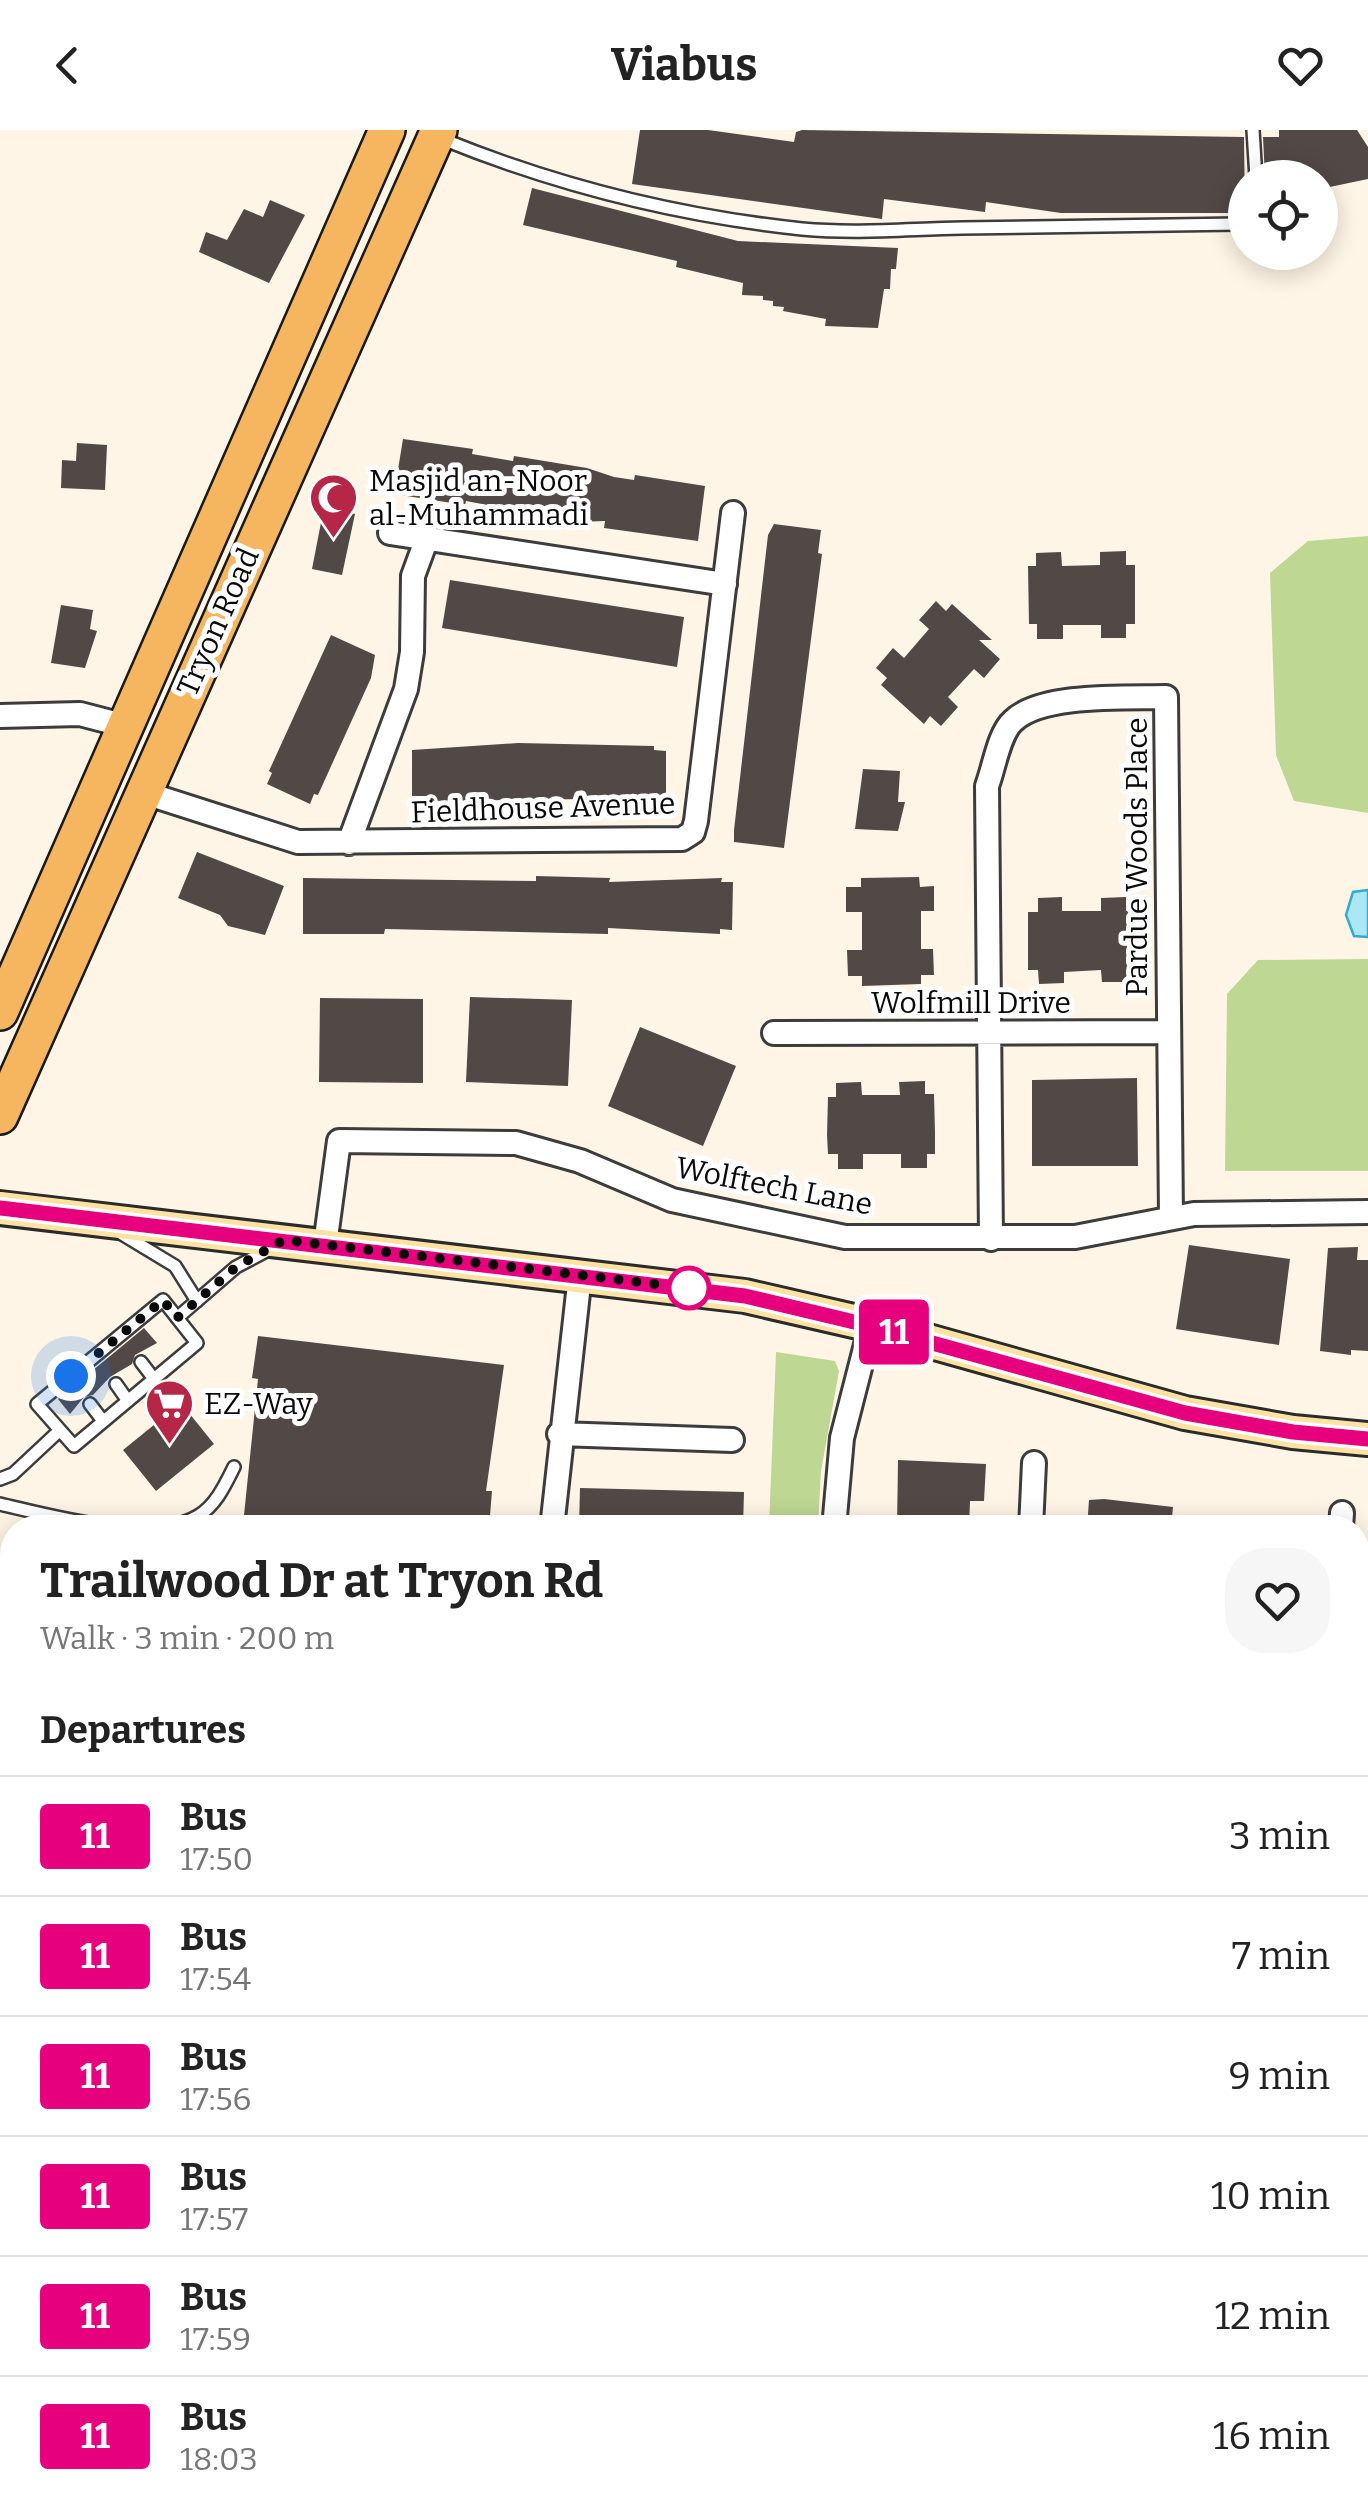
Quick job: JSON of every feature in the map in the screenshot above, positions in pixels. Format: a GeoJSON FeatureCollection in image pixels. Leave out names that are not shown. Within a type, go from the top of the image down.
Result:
{"type":"FeatureCollection","features":[{"type":"Feature","properties":{"kind":"main road","name":"Tryon Road"},"geometry":{"type":"LineString","coordinates":[[0,1012],[387,130]]}},
{"type":"Feature","properties":{"kind":"main road","name":"Tryon Road"},"geometry":{"type":"LineString","coordinates":[[0,1116],[404,208],[432,132]]}},
{"type":"Feature","properties":{"kind":"street","name":"Fieldhouse Avenue"},"geometry":{"type":"LineString","coordinates":[[142,792],[298,842],[682,839],[692,832],[734,513]]}},
{"type":"Feature","properties":{"kind":"street"},"geometry":{"type":"LineString","coordinates":[[390,533],[726,584]]}},
{"type":"Feature","properties":{"kind":"street"},"geometry":{"type":"LineString","coordinates":[[349,844],[406,688],[413,576],[427,538]]}},
{"type":"Feature","properties":{"kind":"street","name":"Pardue Woods Place"},"geometry":{"type":"LineString","coordinates":[[991,1239],[987,786],[1010,722],[1029,711],[1069,701],[1166,696],[1170,1218]]}},
{"type":"Feature","properties":{"kind":"street"},"geometry":{"type":"LineString","coordinates":[[0,716],[80,714],[126,726]]}},
{"type":"Feature","properties":{"kind":"street","name":"Wolfmill Drive"},"geometry":{"type":"LineString","coordinates":[[774,1033],[1168,1032]]}},
{"type":"Feature","properties":{"kind":"street","name":"Wolftech Lane"},"geometry":{"type":"LineString","coordinates":[[326,1245],[339,1142],[516,1143],[580,1161],[672,1200],[845,1237],[1074,1237],[1170,1218],[1229,1212],[1368,1212]]}},
{"type":"Feature","properties":{"kind":"street"},"geometry":{"type":"LineString","coordinates":[[0,1208],[745,1296],[871,1326],[1185,1413],[1293,1432],[1368,1440]]}},
{"type":"Feature","properties":{"kind":"street"},"geometry":{"type":"LineString","coordinates":[[553,1515],[580,1274]]}},
{"type":"Feature","properties":{"kind":"street"},"geometry":{"type":"LineString","coordinates":[[835,1515],[842,1438],[871,1326]]}},
{"type":"Feature","properties":{"kind":"street"},"geometry":{"type":"LineString","coordinates":[[560,1434],[732,1440]]}},
{"type":"Feature","properties":{"kind":"street"},"geometry":{"type":"LineString","coordinates":[[1032,1515],[1034,1463]]}},
{"type":"Feature","properties":{"kind":"lane"},"geometry":{"type":"LineString","coordinates":[[1254,130],[1255,160]]}},
{"type":"Feature","properties":{"kind":"lane"},"geometry":{"type":"LineString","coordinates":[[432,132],[531,172],[629,198],[712,216],[804,229],[887,234],[1228,224]]}},
{"type":"Feature","properties":{"kind":"lane"},"geometry":{"type":"LineString","coordinates":[[92,1219],[175,1266],[196,1301]]}},
{"type":"Feature","properties":{"kind":"lane"},"geometry":{"type":"LineString","coordinates":[[177,1318],[236,1267],[284,1240]]}},
{"type":"Feature","properties":{"kind":"lane"},"geometry":{"type":"LineString","coordinates":[[163,1300],[177,1318],[197,1343],[74,1446],[37,1404],[100,1361],[163,1300]]}},
{"type":"Feature","properties":{"kind":"lane"},"geometry":{"type":"LineString","coordinates":[[141,1362],[154,1379]]}},
{"type":"Feature","properties":{"kind":"lane"},"geometry":{"type":"LineString","coordinates":[[116,1384],[128,1401]]}},
{"type":"Feature","properties":{"kind":"lane"},"geometry":{"type":"LineString","coordinates":[[90,1404],[104,1421]]}},
{"type":"Feature","properties":{"kind":"lane"},"geometry":{"type":"LineString","coordinates":[[0,1479],[13,1474],[59,1431]]}},
{"type":"Feature","properties":{"kind":"lane"},"geometry":{"type":"LineString","coordinates":[[199,1515],[222,1493],[234,1466]]}},
{"type":"Feature","properties":{"kind":"lane"},"geometry":{"type":"LineString","coordinates":[[0,1504],[46,1515]]}},
{"type":"Feature","properties":{"kind":"green space"},"geometry":{"type":"Polygon","coordinates":[[[1368,536],[1368,813],[1294,801],[1276,755],[1270,573],[1308,541],[1368,536]]]}},
{"type":"Feature","properties":{"kind":"green space"},"geometry":{"type":"Polygon","coordinates":[[[1368,959],[1368,1171],[1225,1171],[1227,994],[1258,960],[1368,959]]]}},
{"type":"Feature","properties":{"kind":"green space"},"geometry":{"type":"Polygon","coordinates":[[[776,1352],[835,1361],[839,1371],[821,1471],[819,1515],[769,1515],[776,1352]]]}},
{"type":"Feature","properties":{"kind":"water"},"geometry":{"type":"Polygon","coordinates":[[[1368,890],[1368,937],[1354,936],[1346,915],[1353,892],[1368,890]]]}},
{"type":"Feature","properties":{"kind":"building"},"geometry":{"type":"Polygon","coordinates":[[[640,130],[708,130],[794,142],[796,132],[802,130],[1244,137],[1244,160],[1228,160],[1228,213],[1061,213],[986,202],[985,212],[884,199],[882,219],[632,184],[640,130]]]}},
{"type":"Feature","properties":{"kind":"building"},"geometry":{"type":"Polygon","coordinates":[[[1279,130],[1357,130],[1368,147],[1368,179],[1338,185],[1338,160],[1264,160],[1263,137],[1279,137],[1279,130]]]}},
{"type":"Feature","properties":{"kind":"building"},"geometry":{"type":"Polygon","coordinates":[[[532,188],[738,241],[898,248],[890,289],[884,289],[878,328],[825,326],[826,319],[783,311],[784,307],[773,306],[773,301],[763,300],[763,296],[742,295],[743,283],[676,267],[677,261],[523,225],[532,188]]]}},
{"type":"Feature","properties":{"kind":"building"},"geometry":{"type":"Polygon","coordinates":[[[270,200],[305,215],[269,283],[199,252],[206,232],[227,240],[244,209],[263,217],[270,200]]]}},
{"type":"Feature","properties":{"kind":"building"},"geometry":{"type":"Polygon","coordinates":[[[403,439],[473,449],[472,454],[513,461],[514,456],[587,468],[614,477],[634,480],[635,475],[705,486],[698,541],[604,528],[605,521],[577,522],[466,501],[465,505],[394,494],[403,439]]]}},
{"type":"Feature","properties":{"kind":"building"},"geometry":{"type":"Polygon","coordinates":[[[77,443],[107,445],[105,490],[61,488],[62,460],[76,461],[77,443]]]}},
{"type":"Feature","properties":{"kind":"building","name":"Masjid an-Noor al-Muhammadi"},"geometry":{"type":"Polygon","coordinates":[[[324,507],[355,514],[342,575],[312,569],[324,507]]]}},
{"type":"Feature","properties":{"kind":"building"},"geometry":{"type":"Polygon","coordinates":[[[774,524],[821,530],[818,553],[822,554],[784,848],[734,842],[768,535],[774,524]]]}},
{"type":"Feature","properties":{"kind":"building"},"geometry":{"type":"Polygon","coordinates":[[[1126,551],[1126,565],[1135,565],[1135,624],[1126,624],[1126,638],[1101,638],[1101,625],[1063,625],[1063,639],[1037,639],[1037,624],[1029,624],[1028,566],[1036,566],[1036,553],[1061,552],[1062,566],[1100,565],[1100,552],[1126,551]]]}},
{"type":"Feature","properties":{"kind":"building"},"geometry":{"type":"Polygon","coordinates":[[[450,580],[684,617],[677,667],[442,628],[450,580]]]}},
{"type":"Feature","properties":{"kind":"building"},"geometry":{"type":"Polygon","coordinates":[[[936,601],[946,611],[952,604],[992,640],[979,640],[1000,659],[984,678],[974,669],[948,697],[958,707],[941,726],[930,716],[924,724],[881,685],[887,678],[876,668],[893,648],[904,658],[929,629],[919,620],[936,601]]]}},
{"type":"Feature","properties":{"kind":"building"},"geometry":{"type":"Polygon","coordinates":[[[61,605],[93,610],[90,629],[97,631],[85,668],[51,663],[61,605]]]}},
{"type":"Feature","properties":{"kind":"building"},"geometry":{"type":"Polygon","coordinates":[[[331,635],[375,655],[371,678],[318,795],[314,794],[310,804],[267,784],[272,773],[269,771],[331,635]]]}},
{"type":"Feature","properties":{"kind":"building"},"geometry":{"type":"Polygon","coordinates":[[[518,743],[654,746],[654,750],[666,751],[666,798],[423,801],[423,796],[412,796],[412,750],[518,743]]]}},
{"type":"Feature","properties":{"kind":"building"},"geometry":{"type":"Polygon","coordinates":[[[863,769],[900,771],[898,802],[905,802],[898,831],[855,829],[863,769]]]}},
{"type":"Feature","properties":{"kind":"building"},"geometry":{"type":"Polygon","coordinates":[[[197,852],[284,886],[265,935],[228,926],[220,915],[178,898],[197,852]]]}},
{"type":"Feature","properties":{"kind":"building"},"geometry":{"type":"Polygon","coordinates":[[[536,876],[610,878],[609,882],[722,878],[721,882],[733,882],[732,930],[720,929],[720,934],[608,928],[608,934],[385,929],[384,934],[303,934],[303,878],[536,881],[536,876]]]}},
{"type":"Feature","properties":{"kind":"building"},"geometry":{"type":"Polygon","coordinates":[[[919,877],[920,887],[934,886],[934,911],[921,911],[921,949],[933,949],[934,975],[921,975],[921,984],[862,986],[862,976],[848,976],[847,950],[862,950],[862,912],[846,912],[846,887],[861,887],[861,878],[919,877]]]}},
{"type":"Feature","properties":{"kind":"building"},"geometry":{"type":"Polygon","coordinates":[[[1062,897],[1062,911],[1101,911],[1101,898],[1126,897],[1126,911],[1137,910],[1136,969],[1128,969],[1128,982],[1102,982],[1101,970],[1064,972],[1064,983],[1039,984],[1038,970],[1028,970],[1028,912],[1038,912],[1038,898],[1062,897]]]}},
{"type":"Feature","properties":{"kind":"building"},"geometry":{"type":"Polygon","coordinates":[[[470,997],[572,1000],[568,1086],[466,1082],[470,997]]]}},
{"type":"Feature","properties":{"kind":"building"},"geometry":{"type":"Polygon","coordinates":[[[320,998],[423,999],[423,1083],[319,1082],[320,998]]]}},
{"type":"Feature","properties":{"kind":"building"},"geometry":{"type":"Polygon","coordinates":[[[640,1027],[736,1066],[703,1146],[608,1106],[640,1027]]]}},
{"type":"Feature","properties":{"kind":"building"},"geometry":{"type":"Polygon","coordinates":[[[1137,1078],[1138,1166],[1032,1166],[1032,1080],[1137,1078]]]}},
{"type":"Feature","properties":{"kind":"building"},"geometry":{"type":"Polygon","coordinates":[[[925,1081],[925,1094],[934,1094],[935,1132],[935,1154],[927,1154],[927,1168],[901,1168],[901,1154],[863,1154],[863,1169],[838,1169],[838,1154],[828,1154],[827,1135],[828,1097],[836,1097],[836,1083],[861,1082],[862,1095],[900,1095],[899,1082],[925,1081]]]}},
{"type":"Feature","properties":{"kind":"building"},"geometry":{"type":"Polygon","coordinates":[[[1189,1245],[1290,1259],[1279,1345],[1176,1329],[1189,1245]]]}},
{"type":"Feature","properties":{"kind":"building"},"geometry":{"type":"Polygon","coordinates":[[[1358,1247],[1357,1260],[1368,1260],[1368,1351],[1351,1350],[1351,1355],[1320,1351],[1328,1248],[1358,1247]]]}},
{"type":"Feature","properties":{"kind":"building"},"geometry":{"type":"Polygon","coordinates":[[[144,1328],[157,1343],[135,1355],[132,1364],[110,1377],[93,1395],[84,1397],[70,1414],[58,1399],[144,1328]]]}},
{"type":"Feature","properties":{"kind":"building"},"geometry":{"type":"Polygon","coordinates":[[[258,1336],[504,1365],[486,1491],[492,1491],[490,1515],[244,1515],[258,1379],[252,1378],[258,1336]]]}},
{"type":"Feature","properties":{"kind":"building","name":"EZ-Way"},"geometry":{"type":"Polygon","coordinates":[[[181,1403],[214,1444],[156,1491],[123,1450],[181,1403]]]}},
{"type":"Feature","properties":{"kind":"building"},"geometry":{"type":"Polygon","coordinates":[[[898,1460],[986,1464],[984,1501],[970,1501],[969,1515],[897,1515],[898,1460]]]}},
{"type":"Feature","properties":{"kind":"building"},"geometry":{"type":"Polygon","coordinates":[[[580,1488],[744,1492],[743,1515],[579,1515],[580,1488]]]}},
{"type":"Feature","properties":{"kind":"building"},"geometry":{"type":"Polygon","coordinates":[[[1089,1500],[1173,1507],[1172,1515],[1088,1515],[1089,1500]]]}},
{"type":"Feature","properties":{"kind":"bus line","name":"11"},"geometry":{"type":"LineString","coordinates":[[0,1208],[517,1266],[745,1296],[871,1326],[1185,1413],[1293,1432],[1368,1439]]}},
{"type":"Feature","properties":{"kind":"place","name":"Masjid an-Noor al-Muhammadi"},"geometry":{"type":"Point","coordinates":[334,540]}},
{"type":"Feature","properties":{"kind":"place","name":"EZ-Way"},"geometry":{"type":"Point","coordinates":[169,1446]}},
{"type":"Feature","properties":{"kind":"route"},"geometry":{"type":"LineString","coordinates":[[71,1376],[163,1300],[177,1318],[236,1267],[284,1240],[689,1288]]}}]}
